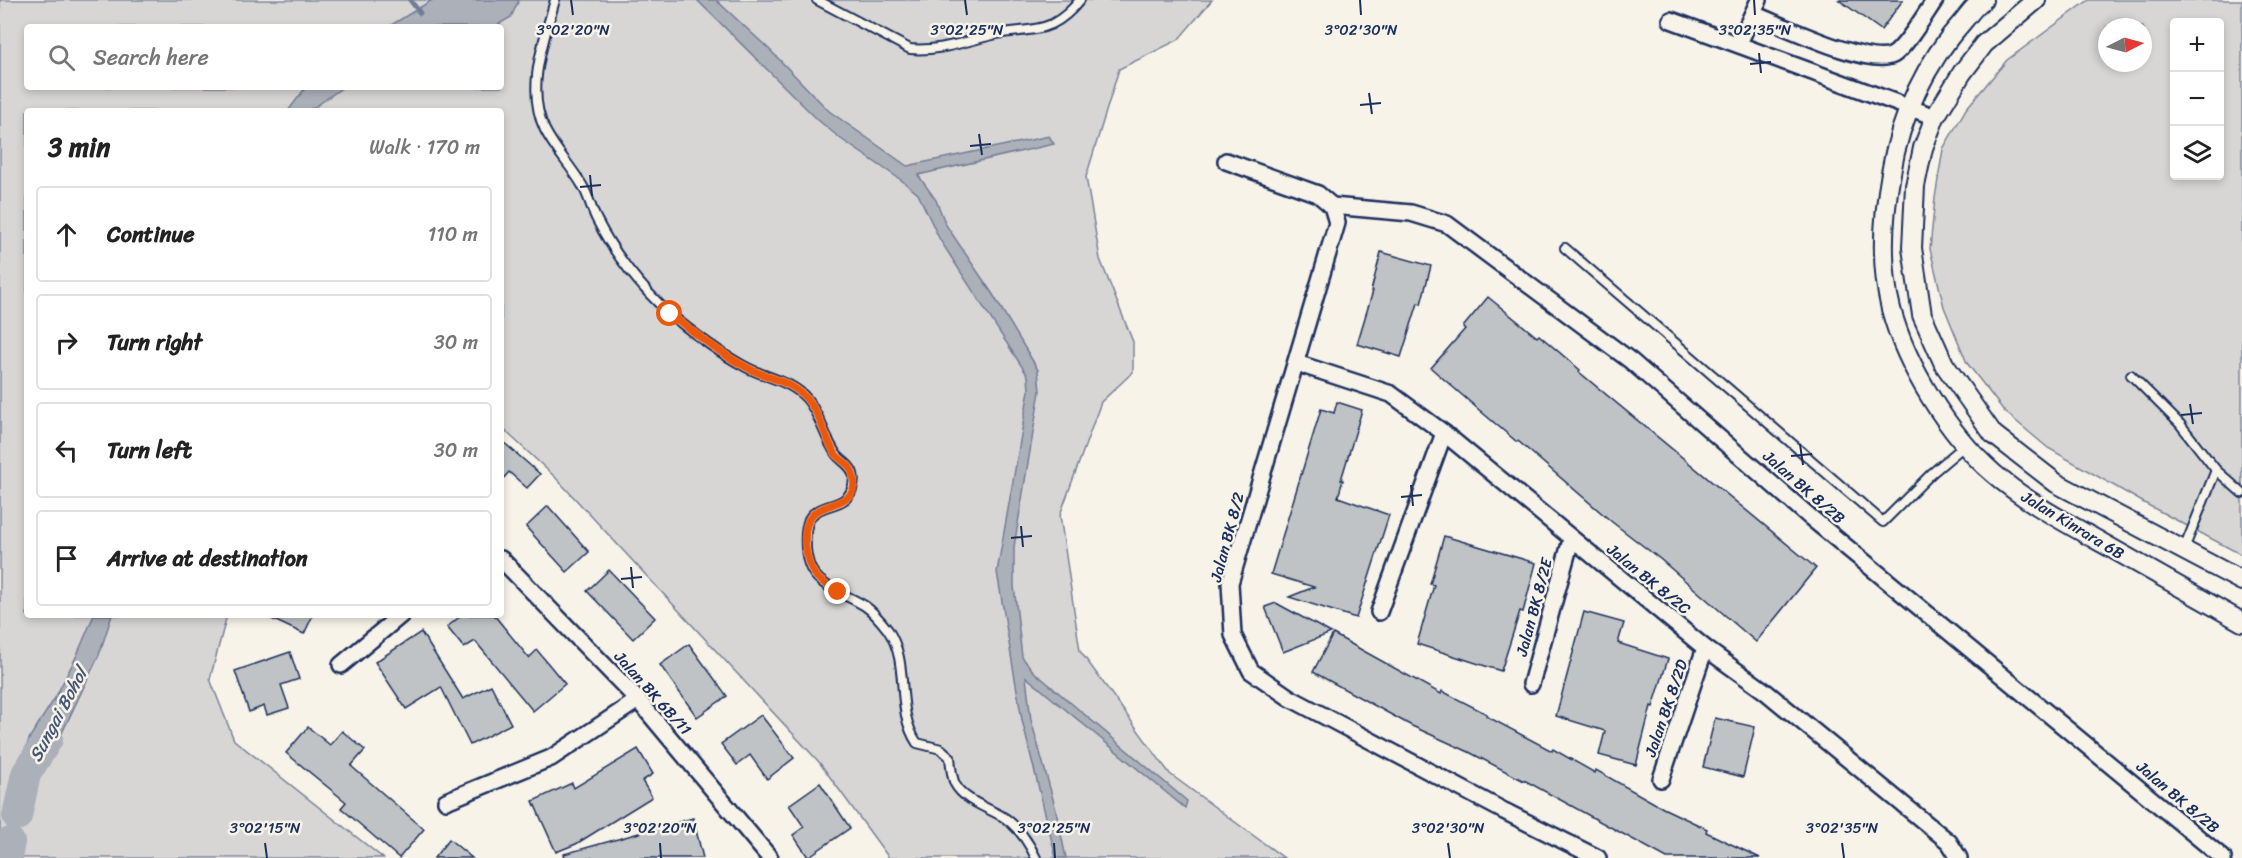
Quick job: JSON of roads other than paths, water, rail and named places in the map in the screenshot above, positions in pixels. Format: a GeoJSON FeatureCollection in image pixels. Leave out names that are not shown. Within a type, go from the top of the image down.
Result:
{"type":"FeatureCollection","features":[{"type":"Feature","properties":{"kind":"street"},"geometry":{"type":"LineString","coordinates":[[1739,43],[1756,7],[1844,51],[1866,57],[1893,55],[1935,0]]}},
{"type":"Feature","properties":{"kind":"street","name":"Jalan Kinrara 6B"},"geometry":{"type":"LineString","coordinates":[[1983,0],[1945,41],[1918,86],[1895,149],[1885,207],[1884,258],[1891,308],[1905,347],[1932,399],[1964,446],[1994,473],[2034,504],[2242,622]]}},
{"type":"Feature","properties":{"kind":"street","name":"Jalan Kinrara 6B"},"geometry":{"type":"LineString","coordinates":[[2036,0],[1984,44],[1962,73],[1935,117],[1923,148],[1915,186],[1912,248],[1922,315],[1944,364],[1993,434],[2056,483],[2242,581]]}},
{"type":"Feature","properties":{"kind":"street"},"geometry":{"type":"LineString","coordinates":[[1671,20],[1739,43],[1935,117]]}},
{"type":"Feature","properties":{"kind":"street"},"geometry":{"type":"LineString","coordinates":[[1226,161],[1318,194],[1332,206]]}},
{"type":"Feature","properties":{"kind":"street","name":"Jalan BK 8/2"},"geometry":{"type":"LineString","coordinates":[[1332,206],[1337,223],[1230,583],[1233,635],[1251,671],[1290,698],[1598,858]]}},
{"type":"Feature","properties":{"kind":"street","name":"Jalan BK 8/2B"},"geometry":{"type":"LineString","coordinates":[[1332,206],[1411,213],[1446,225],[1456,231],[1630,361],[1810,517],[2223,858]]}},
{"type":"Feature","properties":{"kind":"street","name":"Jalan BK 8/2C"},"geometry":{"type":"LineString","coordinates":[[1296,363],[1391,394],[1444,433],[1571,540],[1705,648],[1766,692],[1949,842],[1959,858]]}},
{"type":"Feature","properties":{"kind":"street"},"geometry":{"type":"LineString","coordinates":[[1378,612],[1444,433]]}},
{"type":"Feature","properties":{"kind":"street","name":"Jalan BK 8/2E"},"geometry":{"type":"LineString","coordinates":[[1531,684],[1571,540]]}},
{"type":"Feature","properties":{"kind":"street","name":"Jalan BK 6B/11"},"geometry":{"type":"LineString","coordinates":[[504,562],[638,700],[770,858]]}},
{"type":"Feature","properties":{"kind":"street"},"geometry":{"type":"LineString","coordinates":[[341,664],[397,618]]}},
{"type":"Feature","properties":{"kind":"street","name":"Jalan BK 8/2D"},"geometry":{"type":"LineString","coordinates":[[1661,779],[1705,648]]}},
{"type":"Feature","properties":{"kind":"street"},"geometry":{"type":"LineString","coordinates":[[446,801],[551,758],[638,700]]}},
{"type":"Feature","properties":{"kind":"lane"},"geometry":{"type":"LineString","coordinates":[[555,0],[540,58],[536,98],[546,131],[584,187],[596,220],[606,236],[649,293],[670,314],[722,353],[747,368],[785,383],[807,399],[822,422],[837,456],[847,463],[853,473],[854,483],[850,495],[842,502],[813,514],[807,524],[809,564],[816,576],[825,584],[865,606],[878,616],[892,636],[901,660],[903,706],[907,722],[917,743],[941,749],[950,757],[952,776],[956,786],[964,795],[1007,819],[1021,832],[1036,858]]}},
{"type":"Feature","properties":{"kind":"lane"},"geometry":{"type":"LineString","coordinates":[[817,0],[910,49],[924,51],[1051,25],[1070,13],[1080,0]]}},
{"type":"Feature","properties":{"kind":"lane"},"geometry":{"type":"LineString","coordinates":[[1565,248],[1883,522],[1932,473],[1964,446]]}},
{"type":"Feature","properties":{"kind":"lane"},"geometry":{"type":"LineString","coordinates":[[2131,375],[2180,424],[2217,470],[2242,493]]}},
{"type":"Feature","properties":{"kind":"lane"},"geometry":{"type":"LineString","coordinates":[[2183,550],[2217,470]]}},
{"type":"Feature","properties":{"kind":"water"},"geometry":{"type":"Polygon","coordinates":[[[432,0],[519,0],[511,17],[499,24],[393,24],[432,0]]]}},
{"type":"Feature","properties":{"kind":"water"},"geometry":{"type":"Polygon","coordinates":[[[697,0],[716,0],[770,50],[829,111],[907,166],[1049,136],[1054,144],[918,175],[936,200],[946,225],[992,293],[1038,370],[1040,391],[1014,547],[1014,586],[1022,657],[1033,671],[1187,801],[1185,808],[1026,677],[1031,720],[1056,810],[1066,858],[1056,858],[1022,720],[997,572],[1029,390],[1028,376],[940,240],[918,194],[818,120],[697,0]]]}},
{"type":"Feature","properties":{"kind":"water"},"geometry":{"type":"Polygon","coordinates":[[[304,90],[339,90],[313,108],[290,108],[304,90]]]}},
{"type":"Feature","properties":{"kind":"water"},"geometry":{"type":"Polygon","coordinates":[[[93,618],[111,618],[99,655],[50,758],[32,780],[18,769],[30,737],[55,698],[93,618]]]}},
{"type":"Feature","properties":{"kind":"waterway"},"geometry":{"type":"LineString","coordinates":[[410,0],[420,13]]}},
{"type":"Feature","properties":{"kind":"waterway","name":"Sungai Bohol"},"geometry":{"type":"LineString","coordinates":[[17,816],[26,774],[48,739]]}},
{"type":"Feature","properties":{"kind":"waterway","name":"Sungai Bohol"},"geometry":{"type":"LineString","coordinates":[[7,858],[10,842]]}}]}
